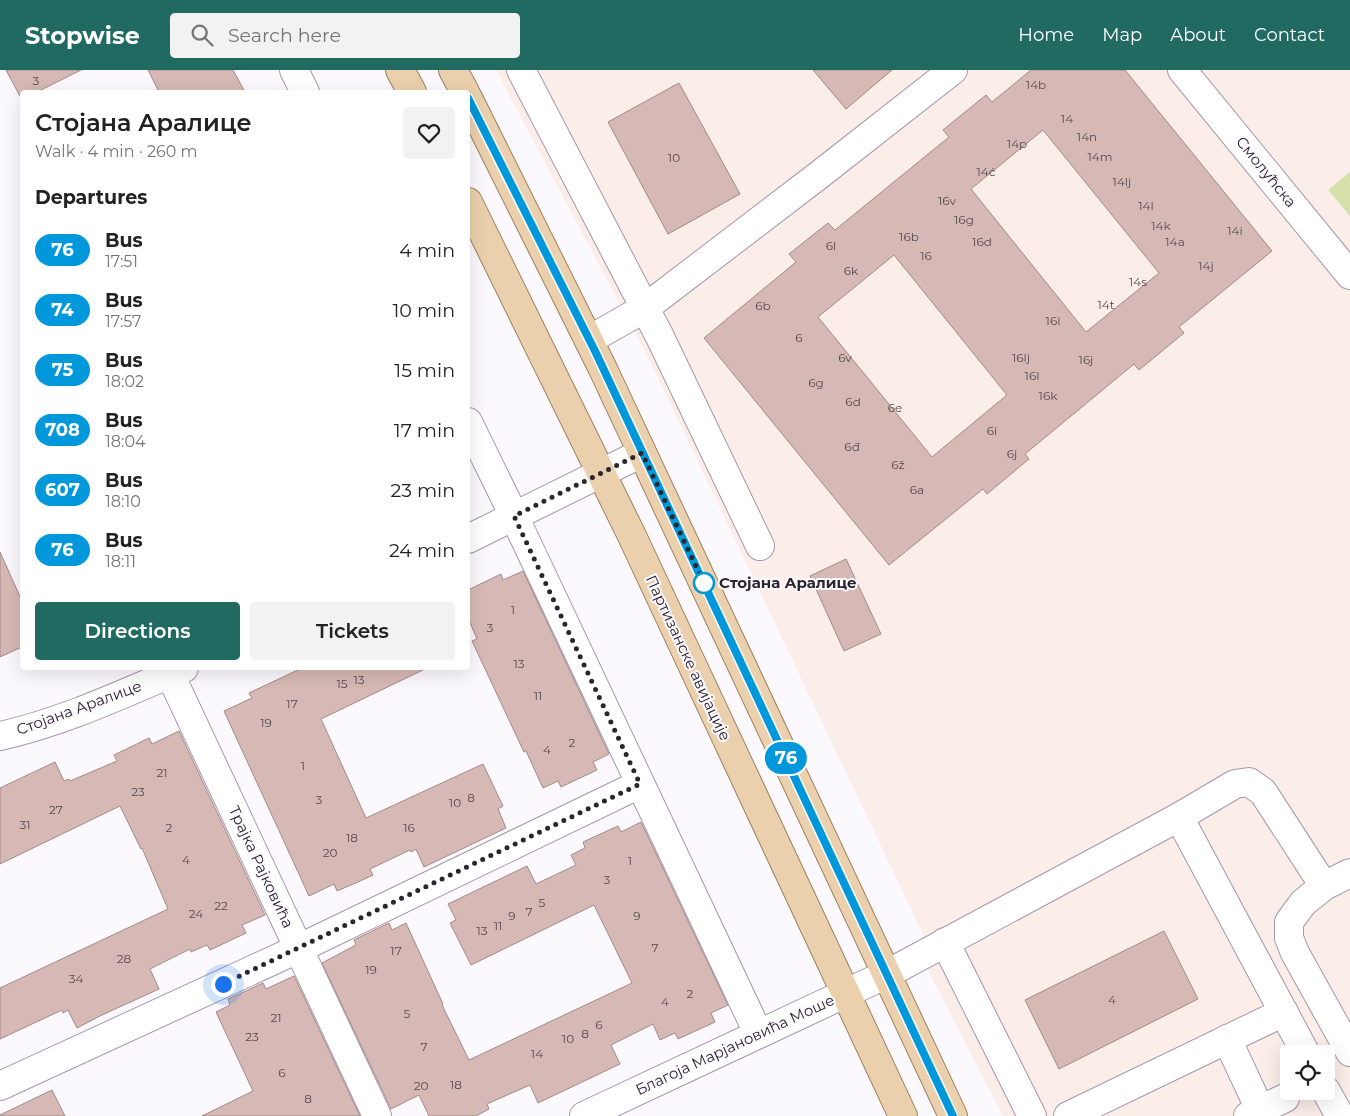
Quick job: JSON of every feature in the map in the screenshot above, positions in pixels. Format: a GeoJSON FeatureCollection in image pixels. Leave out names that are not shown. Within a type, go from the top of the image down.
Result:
{"type":"FeatureCollection","features":[{"type":"Feature","properties":{"kind":"main road"},"geometry":{"type":"LineString","coordinates":[[400,70],[411,90]]}},
{"type":"Feature","properties":{"kind":"main road"},"geometry":{"type":"LineString","coordinates":[[453,70],[464,90]]}},
{"type":"Feature","properties":{"kind":"main road"},"geometry":{"type":"LineString","coordinates":[[470,102],[589,340],[953,1116]]}},
{"type":"Feature","properties":{"kind":"main road","name":"Партизанске авијације"},"geometry":{"type":"LineString","coordinates":[[470,206],[642,557],[903,1116]]}},
{"type":"Feature","properties":{"kind":"street"},"geometry":{"type":"LineString","coordinates":[[294,70],[304,90]]}},
{"type":"Feature","properties":{"kind":"street"},"geometry":{"type":"LineString","coordinates":[[521,70],[645,308],[760,546]]}},
{"type":"Feature","properties":{"kind":"street"},"geometry":{"type":"LineString","coordinates":[[589,340],[645,308],[953,70]]}},
{"type":"Feature","properties":{"kind":"street","name":"Смолућска"},"geometry":{"type":"LineString","coordinates":[[1182,70],[1350,275]]}},
{"type":"Feature","properties":{"kind":"street"},"geometry":{"type":"LineString","coordinates":[[470,426],[758,1033]]}},
{"type":"Feature","properties":{"kind":"street"},"geometry":{"type":"LineString","coordinates":[[470,538],[642,453]]}},
{"type":"Feature","properties":{"kind":"street","name":"Стојана Аралице"},"geometry":{"type":"LineString","coordinates":[[0,736],[61,718],[107,701],[177,671]]}},
{"type":"Feature","properties":{"kind":"street","name":"Трајка Рајковића"},"geometry":{"type":"LineString","coordinates":[[177,671],[377,1116]]}},
{"type":"Feature","properties":{"kind":"street","name":"Благоја Марјановића Моше"},"geometry":{"type":"LineString","coordinates":[[584,1116],[887,974],[1179,817],[1236,784],[1249,782],[1263,792],[1324,886]]}},
{"type":"Feature","properties":{"kind":"street"},"geometry":{"type":"LineString","coordinates":[[0,1086],[300,948],[640,784]]}},
{"type":"Feature","properties":{"kind":"street"},"geometry":{"type":"LineString","coordinates":[[1179,817],[1301,1045]]}},
{"type":"Feature","properties":{"kind":"street"},"geometry":{"type":"LineString","coordinates":[[1350,873],[1324,886],[1303,903],[1289,922],[1289,938],[1294,952],[1350,1052]]}},
{"type":"Feature","properties":{"kind":"street"},"geometry":{"type":"LineString","coordinates":[[945,942],[1032,1116]]}},
{"type":"Feature","properties":{"kind":"street"},"geometry":{"type":"LineString","coordinates":[[1068,1116],[1106,1108],[1221,1043],[1284,1012]]}},
{"type":"Feature","properties":{"kind":"street"},"geometry":{"type":"LineString","coordinates":[[1221,1043],[1253,1112],[1280,1100]]}},
{"type":"Feature","properties":{"kind":"street"},"geometry":{"type":"LineString","coordinates":[[1331,1100],[1340,1116]]}},
{"type":"Feature","properties":{"kind":"shaded area"},"geometry":{"type":"Polygon","coordinates":[[[496,70],[1350,70],[1350,1116],[1003,1116],[921,957],[931,951],[650,361],[496,70]]]}},
{"type":"Feature","properties":{"kind":"green space"},"geometry":{"type":"Polygon","coordinates":[[[1350,172],[1350,216],[1328,190],[1350,172]]]}},
{"type":"Feature","properties":{"kind":"building"},"geometry":{"type":"Polygon","coordinates":[[[6,70],[81,70],[41,90],[20,90],[20,96],[6,70]]]}},
{"type":"Feature","properties":{"kind":"building"},"geometry":{"type":"Polygon","coordinates":[[[148,70],[233,70],[244,90],[158,90],[148,70]]]}},
{"type":"Feature","properties":{"kind":"building"},"geometry":{"type":"Polygon","coordinates":[[[813,70],[892,70],[846,109],[813,70]]]}},
{"type":"Feature","properties":{"kind":"building"},"geometry":{"type":"Polygon","coordinates":[[[1031,70],[1125,70],[1272,251],[1179,327],[1184,333],[1139,370],[1134,364],[1025,454],[1029,459],[987,494],[983,489],[889,565],[704,338],[796,262],[789,254],[828,223],[835,230],[949,137],[943,130],[986,95],[992,102],[1031,70]],[[1043,130],[971,189],[1086,332],[1159,273],[1043,130]],[[894,255],[818,317],[932,457],[1007,395],[894,255]]]}},
{"type":"Feature","properties":{"kind":"building"},"geometry":{"type":"Polygon","coordinates":[[[679,83],[740,194],[668,234],[608,122],[679,83]]]}},
{"type":"Feature","properties":{"kind":"building"},"geometry":{"type":"Polygon","coordinates":[[[0,552],[20,597],[20,648],[0,657],[0,552]]]}},
{"type":"Feature","properties":{"kind":"building"},"geometry":{"type":"Polygon","coordinates":[[[846,559],[881,634],[844,651],[810,576],[846,559]]]}},
{"type":"Feature","properties":{"kind":"building"},"geometry":{"type":"Polygon","coordinates":[[[523,571],[609,754],[593,762],[597,770],[561,787],[558,781],[543,788],[472,641],[477,639],[470,623],[470,589],[501,574],[503,580],[523,571]]]}},
{"type":"Feature","properties":{"kind":"building"},"geometry":{"type":"Polygon","coordinates":[[[298,670],[423,670],[321,719],[366,818],[483,764],[503,806],[498,809],[506,828],[424,867],[416,849],[411,852],[410,850],[370,869],[373,875],[358,882],[337,891],[334,884],[309,896],[224,711],[252,698],[249,693],[298,670]]]}},
{"type":"Feature","properties":{"kind":"building"},"geometry":{"type":"Polygon","coordinates":[[[179,731],[265,915],[242,925],[246,933],[210,950],[207,945],[191,952],[190,949],[150,969],[159,989],[77,1028],[68,1010],[63,1013],[62,1010],[0,1039],[0,988],[168,909],[142,848],[120,806],[0,864],[0,788],[55,762],[64,781],[69,779],[70,781],[117,761],[114,755],[149,738],[152,744],[179,731]]]}},
{"type":"Feature","properties":{"kind":"building"},"geometry":{"type":"Polygon","coordinates":[[[641,822],[728,1005],[711,1013],[715,1022],[678,1039],[675,1033],[660,1040],[653,1024],[611,1045],[620,1064],[538,1103],[530,1085],[487,1104],[489,1109],[476,1116],[429,1116],[419,1095],[391,1109],[322,963],[356,945],[354,940],[389,923],[392,930],[406,923],[442,1005],[469,1060],[632,983],[594,905],[471,965],[450,923],[456,920],[448,904],[527,866],[536,884],[576,865],[571,855],[585,848],[583,842],[618,826],[621,832],[641,822]]]}},
{"type":"Feature","properties":{"kind":"building"},"geometry":{"type":"Polygon","coordinates":[[[1164,931],[1198,999],[1059,1069],[1025,1000],[1164,931]]]}},
{"type":"Feature","properties":{"kind":"building"},"geometry":{"type":"Polygon","coordinates":[[[294,976],[360,1116],[202,1116],[253,1091],[216,1012],[230,1005],[228,999],[263,983],[266,989],[294,976]]]}},
{"type":"Feature","properties":{"kind":"building"},"geometry":{"type":"Polygon","coordinates":[[[52,1090],[65,1116],[0,1116],[0,1115],[52,1090]]]}},
{"type":"Feature","properties":{"kind":"bus line","name":"76"},"geometry":{"type":"LineString","coordinates":[[470,102],[596,353],[953,1116]]}},
{"type":"Feature","properties":{"kind":"place","name":"Стојана Аралице"},"geometry":{"type":"Point","coordinates":[704,583]}},
{"type":"Feature","properties":{"kind":"route"},"geometry":{"type":"LineString","coordinates":[[223,984],[640,784],[514,516],[642,453],[704,583]]}}]}
